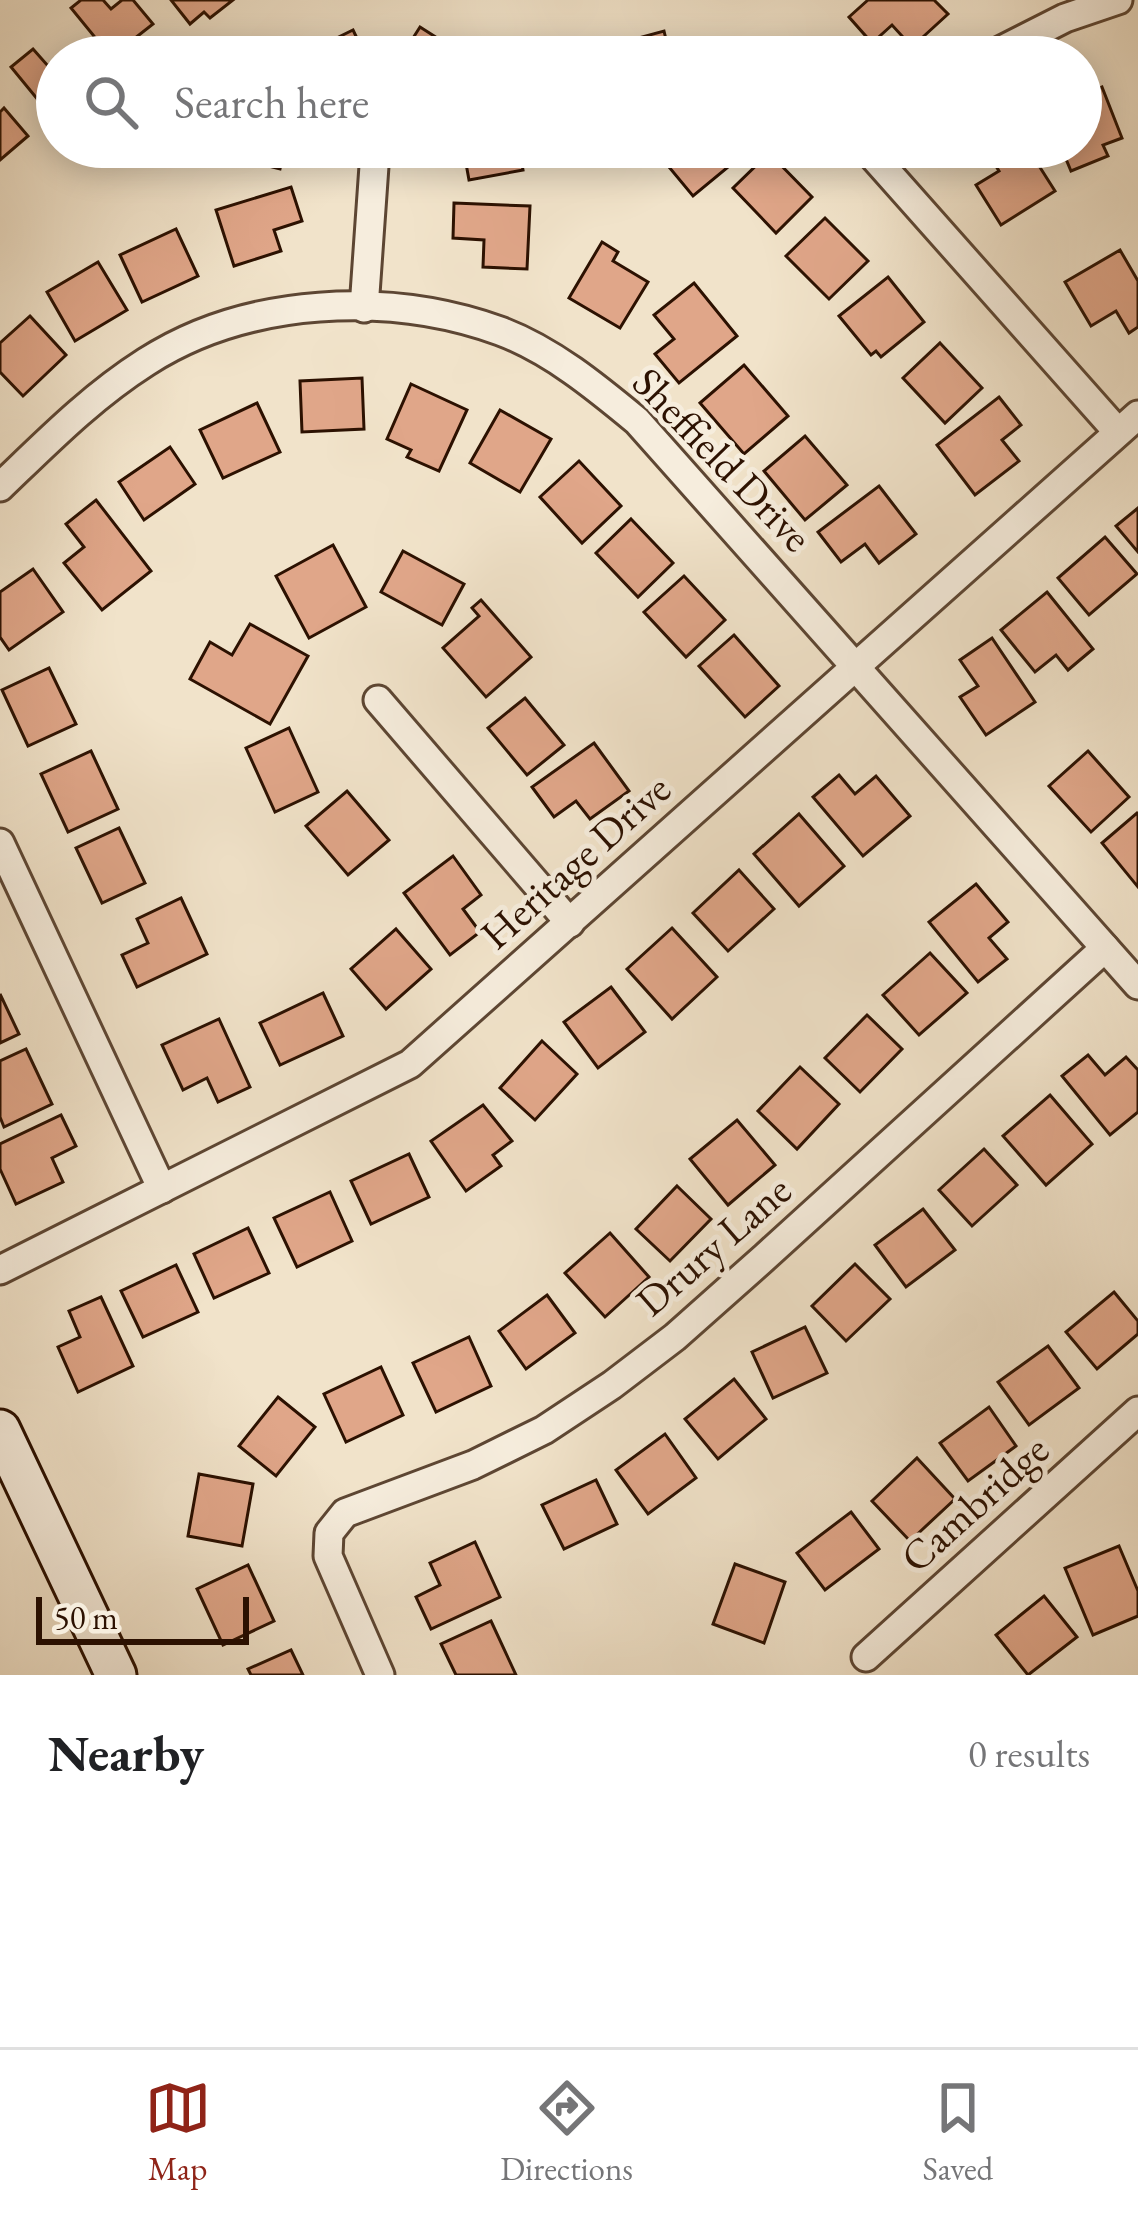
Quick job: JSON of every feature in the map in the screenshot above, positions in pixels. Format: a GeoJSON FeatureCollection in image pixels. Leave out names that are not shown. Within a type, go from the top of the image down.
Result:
{"type":"FeatureCollection","features":[{"type":"Feature","properties":{"kind":"main road"},"geometry":{"type":"LineString","coordinates":[[0,1430],[116,1675]]}},
{"type":"Feature","properties":{"kind":"street"},"geometry":{"type":"LineString","coordinates":[[1029,36],[1118,0]]}},
{"type":"Feature","properties":{"kind":"street"},"geometry":{"type":"LineString","coordinates":[[364,308],[374,168]]}},
{"type":"Feature","properties":{"kind":"street"},"geometry":{"type":"LineString","coordinates":[[891,168],[1128,423]]}},
{"type":"Feature","properties":{"kind":"street","name":"Sheffield Drive"},"geometry":{"type":"LineString","coordinates":[[0,487],[91,400],[150,358],[220,326],[284,310],[364,308],[432,310],[504,333],[581,375],[638,421],[1138,985]]}},
{"type":"Feature","properties":{"kind":"street","name":"Heritage Drive"},"geometry":{"type":"LineString","coordinates":[[0,1270],[410,1064],[1128,423]]}},
{"type":"Feature","properties":{"kind":"street"},"geometry":{"type":"LineString","coordinates":[[378,700],[569,923]]}},
{"type":"Feature","properties":{"kind":"street"},"geometry":{"type":"LineString","coordinates":[[0,843],[161,1189]]}},
{"type":"Feature","properties":{"kind":"street","name":"Drury Lane"},"geometry":{"type":"LineString","coordinates":[[380,1675],[328,1556],[329,1532],[345,1513],[472,1466],[544,1430],[612,1384],[765,1258],[1105,949]]}},
{"type":"Feature","properties":{"kind":"street","name":"Cambridge"},"geometry":{"type":"LineString","coordinates":[[866,1657],[1138,1411]]}},
{"type":"Feature","properties":{"kind":"building"},"geometry":{"type":"Polygon","coordinates":[[[81,0],[103,0],[111,9],[122,0],[133,0],[153,24],[138,36],[94,36],[71,8],[81,0]]]}},
{"type":"Feature","properties":{"kind":"building"},"geometry":{"type":"Polygon","coordinates":[[[171,0],[233,0],[210,18],[204,12],[190,24],[171,0]]]}},
{"type":"Feature","properties":{"kind":"building"},"geometry":{"type":"Polygon","coordinates":[[[868,0],[934,0],[948,14],[924,36],[902,36],[892,25],[880,36],[866,36],[849,17],[868,0]]]}},
{"type":"Feature","properties":{"kind":"building"},"geometry":{"type":"Polygon","coordinates":[[[33,49],[36,52],[36,97],[11,67],[33,49]]]}},
{"type":"Feature","properties":{"kind":"building"},"geometry":{"type":"Polygon","coordinates":[[[1102,87],[1122,138],[1103,145],[1108,156],[1102,158],[1102,87]]]}},
{"type":"Feature","properties":{"kind":"building"},"geometry":{"type":"Polygon","coordinates":[[[4,108],[28,136],[0,160],[0,112],[4,108]]]}},
{"type":"Feature","properties":{"kind":"building"},"geometry":{"type":"Polygon","coordinates":[[[467,168],[523,168],[523,170],[469,180],[467,168]]]}},
{"type":"Feature","properties":{"kind":"building"},"geometry":{"type":"Polygon","coordinates":[[[670,168],[727,168],[693,196],[670,168]]]}},
{"type":"Feature","properties":{"kind":"building"},"geometry":{"type":"Polygon","coordinates":[[[754,168],[784,168],[812,197],[776,233],[733,188],[754,168]]]}},
{"type":"Feature","properties":{"kind":"building"},"geometry":{"type":"Polygon","coordinates":[[[1040,168],[1055,191],[1001,225],[976,185],[999,171],[1040,168]]]}},
{"type":"Feature","properties":{"kind":"building"},"geometry":{"type":"Polygon","coordinates":[[[291,187],[302,221],[274,230],[281,251],[234,266],[216,210],[291,187]]]}},
{"type":"Feature","properties":{"kind":"building"},"geometry":{"type":"Polygon","coordinates":[[[454,203],[530,206],[527,269],[483,267],[484,240],[453,238],[454,203]]]}},
{"type":"Feature","properties":{"kind":"building"},"geometry":{"type":"Polygon","coordinates":[[[825,218],[868,261],[829,299],[786,256],[825,218]]]}},
{"type":"Feature","properties":{"kind":"building"},"geometry":{"type":"Polygon","coordinates":[[[176,229],[198,276],[142,302],[120,255],[176,229]]]}},
{"type":"Feature","properties":{"kind":"building"},"geometry":{"type":"Polygon","coordinates":[[[602,242],[618,252],[613,261],[648,282],[620,328],[569,298],[602,242]]]}},
{"type":"Feature","properties":{"kind":"building"},"geometry":{"type":"Polygon","coordinates":[[[1120,250],[1138,281],[1138,327],[1129,333],[1116,311],[1091,326],[1065,282],[1120,250]]]}},
{"type":"Feature","properties":{"kind":"building"},"geometry":{"type":"Polygon","coordinates":[[[98,262],[127,310],[75,341],[47,292],[98,262]]]}},
{"type":"Feature","properties":{"kind":"building"},"geometry":{"type":"Polygon","coordinates":[[[888,277],[924,322],[881,357],[876,351],[871,355],[839,316],[888,277]]]}},
{"type":"Feature","properties":{"kind":"building"},"geometry":{"type":"Polygon","coordinates":[[[694,283],[737,336],[679,383],[655,354],[674,339],[654,315],[694,283]]]}},
{"type":"Feature","properties":{"kind":"building"},"geometry":{"type":"Polygon","coordinates":[[[30,316],[66,355],[23,396],[0,372],[0,343],[30,316]]]}},
{"type":"Feature","properties":{"kind":"building"},"geometry":{"type":"Polygon","coordinates":[[[940,343],[982,388],[945,423],[903,378],[940,343]]]}},
{"type":"Feature","properties":{"kind":"building"},"geometry":{"type":"Polygon","coordinates":[[[744,365],[788,416],[744,454],[700,403],[744,365]]]}},
{"type":"Feature","properties":{"kind":"building"},"geometry":{"type":"Polygon","coordinates":[[[362,378],[364,429],[302,432],[300,381],[362,378]]]}},
{"type":"Feature","properties":{"kind":"building"},"geometry":{"type":"Polygon","coordinates":[[[411,384],[467,410],[439,471],[407,457],[411,450],[387,439],[411,384]]]}},
{"type":"Feature","properties":{"kind":"building"},"geometry":{"type":"Polygon","coordinates":[[[999,397],[1021,425],[1002,440],[1019,461],[975,495],[937,445],[999,397]]]}},
{"type":"Feature","properties":{"kind":"building"},"geometry":{"type":"Polygon","coordinates":[[[257,403],[280,452],[223,478],[200,430],[257,403]]]}},
{"type":"Feature","properties":{"kind":"building"},"geometry":{"type":"Polygon","coordinates":[[[500,410],[551,439],[520,492],[470,463],[500,410]]]}},
{"type":"Feature","properties":{"kind":"building"},"geometry":{"type":"Polygon","coordinates":[[[805,436],[847,485],[805,520],[764,471],[805,436]]]}},
{"type":"Feature","properties":{"kind":"building"},"geometry":{"type":"Polygon","coordinates":[[[170,447],[195,484],[144,520],[119,482],[170,447]]]}},
{"type":"Feature","properties":{"kind":"building"},"geometry":{"type":"Polygon","coordinates":[[[579,461],[621,506],[582,543],[540,497],[579,461]]]}},
{"type":"Feature","properties":{"kind":"building"},"geometry":{"type":"Polygon","coordinates":[[[879,486],[916,534],[879,563],[865,544],[841,562],[818,532],[879,486]]]}},
{"type":"Feature","properties":{"kind":"building"},"geometry":{"type":"Polygon","coordinates":[[[96,500],[151,571],[102,610],[64,563],[84,547],[66,524],[96,500]]]}},
{"type":"Feature","properties":{"kind":"building"},"geometry":{"type":"Polygon","coordinates":[[[1138,508],[1138,552],[1116,526],[1138,508]]]}},
{"type":"Feature","properties":{"kind":"building"},"geometry":{"type":"Polygon","coordinates":[[[631,519],[673,563],[638,597],[596,553],[631,519]]]}},
{"type":"Feature","properties":{"kind":"building"},"geometry":{"type":"Polygon","coordinates":[[[1105,537],[1137,574],[1089,615],[1058,578],[1105,537]]]}},
{"type":"Feature","properties":{"kind":"building"},"geometry":{"type":"Polygon","coordinates":[[[333,545],[366,607],[309,638],[276,576],[333,545]]]}},
{"type":"Feature","properties":{"kind":"building"},"geometry":{"type":"Polygon","coordinates":[[[403,551],[464,584],[442,625],[381,592],[403,551]]]}},
{"type":"Feature","properties":{"kind":"building"},"geometry":{"type":"Polygon","coordinates":[[[33,569],[63,612],[9,650],[0,637],[0,592],[33,569]]]}},
{"type":"Feature","properties":{"kind":"building"},"geometry":{"type":"Polygon","coordinates":[[[684,576],[725,620],[686,657],[644,612],[684,576]]]}},
{"type":"Feature","properties":{"kind":"building"},"geometry":{"type":"Polygon","coordinates":[[[1047,592],[1093,649],[1068,670],[1056,655],[1035,672],[1001,630],[1047,592]]]}},
{"type":"Feature","properties":{"kind":"building"},"geometry":{"type":"Polygon","coordinates":[[[481,600],[531,657],[486,697],[443,648],[479,616],[472,608],[481,600]]]}},
{"type":"Feature","properties":{"kind":"building"},"geometry":{"type":"Polygon","coordinates":[[[250,624],[308,656],[270,724],[190,679],[210,642],[232,655],[250,624]]]}},
{"type":"Feature","properties":{"kind":"building"},"geometry":{"type":"Polygon","coordinates":[[[734,635],[779,686],[745,717],[699,666],[734,635]]]}},
{"type":"Feature","properties":{"kind":"building"},"geometry":{"type":"Polygon","coordinates":[[[992,638],[1035,702],[986,735],[960,697],[978,686],[960,660],[992,638]]]}},
{"type":"Feature","properties":{"kind":"building"},"geometry":{"type":"Polygon","coordinates":[[[49,668],[76,724],[28,746],[2,690],[49,668]]]}},
{"type":"Feature","properties":{"kind":"building"},"geometry":{"type":"Polygon","coordinates":[[[525,698],[564,745],[527,775],[488,728],[525,698]]]}},
{"type":"Feature","properties":{"kind":"building"},"geometry":{"type":"Polygon","coordinates":[[[289,728],[318,792],[275,812],[246,748],[289,728]]]}},
{"type":"Feature","properties":{"kind":"building"},"geometry":{"type":"Polygon","coordinates":[[[594,743],[629,791],[590,819],[576,801],[554,817],[532,787],[594,743]]]}},
{"type":"Feature","properties":{"kind":"building"},"geometry":{"type":"Polygon","coordinates":[[[91,751],[118,809],[68,832],[41,774],[91,751]]]}},
{"type":"Feature","properties":{"kind":"building"},"geometry":{"type":"Polygon","coordinates":[[[1088,751],[1129,797],[1091,832],[1049,786],[1088,751]]]}},
{"type":"Feature","properties":{"kind":"building"},"geometry":{"type":"Polygon","coordinates":[[[839,775],[855,794],[876,776],[910,816],[863,856],[813,797],[839,775]]]}},
{"type":"Feature","properties":{"kind":"building"},"geometry":{"type":"Polygon","coordinates":[[[347,791],[389,840],[348,875],[306,826],[347,791]]]}},
{"type":"Feature","properties":{"kind":"building"},"geometry":{"type":"Polygon","coordinates":[[[799,814],[844,866],[799,906],[754,854],[799,814]]]}},
{"type":"Feature","properties":{"kind":"building"},"geometry":{"type":"Polygon","coordinates":[[[1138,814],[1138,887],[1102,843],[1138,814]]]}},
{"type":"Feature","properties":{"kind":"building"},"geometry":{"type":"Polygon","coordinates":[[[119,828],[145,883],[102,903],[76,848],[119,828]]]}},
{"type":"Feature","properties":{"kind":"building"},"geometry":{"type":"Polygon","coordinates":[[[453,856],[481,895],[463,909],[480,932],[450,955],[404,893],[453,856]]]}},
{"type":"Feature","properties":{"kind":"building"},"geometry":{"type":"Polygon","coordinates":[[[739,870],[774,909],[728,951],[693,913],[739,870]]]}},
{"type":"Feature","properties":{"kind":"building"},"geometry":{"type":"Polygon","coordinates":[[[976,884],[1008,922],[989,938],[1007,959],[978,982],[929,922],[976,884]]]}},
{"type":"Feature","properties":{"kind":"building"},"geometry":{"type":"Polygon","coordinates":[[[181,898],[207,954],[137,987],[122,955],[148,943],[137,919],[181,898]]]}},
{"type":"Feature","properties":{"kind":"building"},"geometry":{"type":"Polygon","coordinates":[[[672,928],[717,977],[672,1019],[627,969],[672,928]]]}},
{"type":"Feature","properties":{"kind":"building"},"geometry":{"type":"Polygon","coordinates":[[[396,929],[431,969],[386,1009],[351,969],[396,929]]]}},
{"type":"Feature","properties":{"kind":"building"},"geometry":{"type":"Polygon","coordinates":[[[930,953],[967,993],[919,1035],[883,995],[930,953]]]}},
{"type":"Feature","properties":{"kind":"building"},"geometry":{"type":"Polygon","coordinates":[[[611,987],[645,1032],[598,1068],[564,1022],[611,987]]]}},
{"type":"Feature","properties":{"kind":"building"},"geometry":{"type":"Polygon","coordinates":[[[323,993],[343,1036],[280,1065],[260,1023],[323,993]]]}},
{"type":"Feature","properties":{"kind":"building"},"geometry":{"type":"Polygon","coordinates":[[[0,994],[19,1034],[0,1043],[0,994]]]}},
{"type":"Feature","properties":{"kind":"building"},"geometry":{"type":"Polygon","coordinates":[[[867,1015],[902,1049],[860,1092],[825,1058],[867,1015]]]}},
{"type":"Feature","properties":{"kind":"building"},"geometry":{"type":"Polygon","coordinates":[[[219,1019],[250,1087],[218,1102],[207,1078],[183,1090],[162,1045],[219,1019]]]}},
{"type":"Feature","properties":{"kind":"building"},"geometry":{"type":"Polygon","coordinates":[[[542,1041],[577,1074],[535,1120],[500,1088],[542,1041]]]}},
{"type":"Feature","properties":{"kind":"building"},"geometry":{"type":"Polygon","coordinates":[[[26,1049],[52,1104],[4,1127],[0,1061],[26,1049]]]}},
{"type":"Feature","properties":{"kind":"building"},"geometry":{"type":"Polygon","coordinates":[[[1088,1055],[1105,1075],[1126,1057],[1138,1070],[1138,1112],[1110,1135],[1062,1076],[1088,1055]]]}},
{"type":"Feature","properties":{"kind":"building"},"geometry":{"type":"Polygon","coordinates":[[[800,1067],[839,1104],[797,1149],[758,1111],[800,1067]]]}},
{"type":"Feature","properties":{"kind":"building"},"geometry":{"type":"Polygon","coordinates":[[[1050,1095],[1092,1144],[1046,1185],[1003,1136],[1050,1095]]]}},
{"type":"Feature","properties":{"kind":"building"},"geometry":{"type":"Polygon","coordinates":[[[483,1105],[512,1141],[493,1155],[501,1166],[466,1191],[431,1141],[483,1105]]]}},
{"type":"Feature","properties":{"kind":"building"},"geometry":{"type":"Polygon","coordinates":[[[61,1115],[76,1146],[52,1158],[63,1182],[16,1204],[0,1169],[0,1144],[61,1115]]]}},
{"type":"Feature","properties":{"kind":"building"},"geometry":{"type":"Polygon","coordinates":[[[737,1120],[775,1165],[728,1205],[690,1159],[737,1120]]]}},
{"type":"Feature","properties":{"kind":"building"},"geometry":{"type":"Polygon","coordinates":[[[984,1149],[1017,1185],[972,1226],[939,1190],[984,1149]]]}},
{"type":"Feature","properties":{"kind":"building"},"geometry":{"type":"Polygon","coordinates":[[[409,1154],[429,1197],[371,1224],[351,1181],[409,1154]]]}},
{"type":"Feature","properties":{"kind":"building"},"geometry":{"type":"Polygon","coordinates":[[[677,1186],[711,1219],[670,1261],[636,1229],[677,1186]]]}},
{"type":"Feature","properties":{"kind":"building"},"geometry":{"type":"Polygon","coordinates":[[[330,1192],[352,1241],[297,1267],[274,1218],[330,1192]]]}},
{"type":"Feature","properties":{"kind":"building"},"geometry":{"type":"Polygon","coordinates":[[[923,1209],[955,1250],[906,1287],[875,1245],[923,1209]]]}},
{"type":"Feature","properties":{"kind":"building"},"geometry":{"type":"Polygon","coordinates":[[[248,1228],[269,1273],[214,1298],[194,1254],[248,1228]]]}},
{"type":"Feature","properties":{"kind":"building"},"geometry":{"type":"Polygon","coordinates":[[[610,1233],[649,1277],[605,1317],[565,1273],[610,1233]]]}},
{"type":"Feature","properties":{"kind":"building"},"geometry":{"type":"Polygon","coordinates":[[[855,1264],[890,1299],[846,1341],[812,1306],[855,1264]]]}},
{"type":"Feature","properties":{"kind":"building"},"geometry":{"type":"Polygon","coordinates":[[[176,1265],[198,1312],[143,1337],[121,1291],[176,1265]]]}},
{"type":"Feature","properties":{"kind":"building"},"geometry":{"type":"Polygon","coordinates":[[[1114,1292],[1138,1321],[1138,1334],[1097,1369],[1066,1332],[1114,1292]]]}},
{"type":"Feature","properties":{"kind":"building"},"geometry":{"type":"Polygon","coordinates":[[[547,1295],[575,1333],[526,1369],[499,1331],[547,1295]]]}},
{"type":"Feature","properties":{"kind":"building"},"geometry":{"type":"Polygon","coordinates":[[[101,1297],[133,1366],[78,1392],[58,1347],[80,1337],[69,1311],[101,1297]]]}},
{"type":"Feature","properties":{"kind":"building"},"geometry":{"type":"Polygon","coordinates":[[[805,1327],[827,1373],[773,1398],[752,1352],[805,1327]]]}},
{"type":"Feature","properties":{"kind":"building"},"geometry":{"type":"Polygon","coordinates":[[[469,1337],[491,1386],[436,1412],[413,1363],[469,1337]]]}},
{"type":"Feature","properties":{"kind":"building"},"geometry":{"type":"Polygon","coordinates":[[[1048,1346],[1079,1388],[1029,1425],[998,1382],[1048,1346]]]}},
{"type":"Feature","properties":{"kind":"building"},"geometry":{"type":"Polygon","coordinates":[[[381,1367],[403,1415],[346,1442],[324,1394],[381,1367]]]}},
{"type":"Feature","properties":{"kind":"building"},"geometry":{"type":"Polygon","coordinates":[[[734,1379],[766,1419],[718,1459],[685,1419],[734,1379]]]}},
{"type":"Feature","properties":{"kind":"building"},"geometry":{"type":"Polygon","coordinates":[[[278,1397],[315,1427],[276,1476],[239,1446],[278,1397]]]}},
{"type":"Feature","properties":{"kind":"building"},"geometry":{"type":"Polygon","coordinates":[[[989,1407],[1016,1446],[968,1481],[940,1443],[989,1407]]]}},
{"type":"Feature","properties":{"kind":"building"},"geometry":{"type":"Polygon","coordinates":[[[665,1434],[696,1478],[648,1514],[616,1470],[665,1434]]]}},
{"type":"Feature","properties":{"kind":"building"},"geometry":{"type":"Polygon","coordinates":[[[917,1458],[955,1499],[910,1541],[872,1501],[917,1458]]]}},
{"type":"Feature","properties":{"kind":"building"},"geometry":{"type":"Polygon","coordinates":[[[199,1474],[253,1484],[242,1546],[188,1536],[199,1474]]]}},
{"type":"Feature","properties":{"kind":"building"},"geometry":{"type":"Polygon","coordinates":[[[596,1480],[617,1524],[564,1549],[542,1505],[596,1480]]]}},
{"type":"Feature","properties":{"kind":"building"},"geometry":{"type":"Polygon","coordinates":[[[851,1512],[879,1549],[825,1590],[797,1553],[851,1512]]]}},
{"type":"Feature","properties":{"kind":"building"},"geometry":{"type":"Polygon","coordinates":[[[475,1542],[500,1597],[431,1629],[416,1597],[440,1585],[430,1563],[475,1542]]]}},
{"type":"Feature","properties":{"kind":"building"},"geometry":{"type":"Polygon","coordinates":[[[1119,1546],[1138,1591],[1138,1616],[1093,1635],[1065,1568],[1119,1546]]]}},
{"type":"Feature","properties":{"kind":"building"},"geometry":{"type":"Polygon","coordinates":[[[735,1564],[785,1582],[764,1643],[713,1624],[735,1564]]]}},
{"type":"Feature","properties":{"kind":"building"},"geometry":{"type":"Polygon","coordinates":[[[248,1565],[274,1621],[223,1645],[197,1589],[248,1565]]]}},
{"type":"Feature","properties":{"kind":"building"},"geometry":{"type":"Polygon","coordinates":[[[1044,1596],[1077,1637],[1028,1675],[996,1635],[1044,1596]]]}},
{"type":"Feature","properties":{"kind":"building"},"geometry":{"type":"Polygon","coordinates":[[[491,1621],[516,1675],[456,1675],[441,1644],[491,1621]]]}},
{"type":"Feature","properties":{"kind":"building"},"geometry":{"type":"Polygon","coordinates":[[[291,1650],[303,1675],[251,1675],[248,1669],[291,1650]]]}}]}
